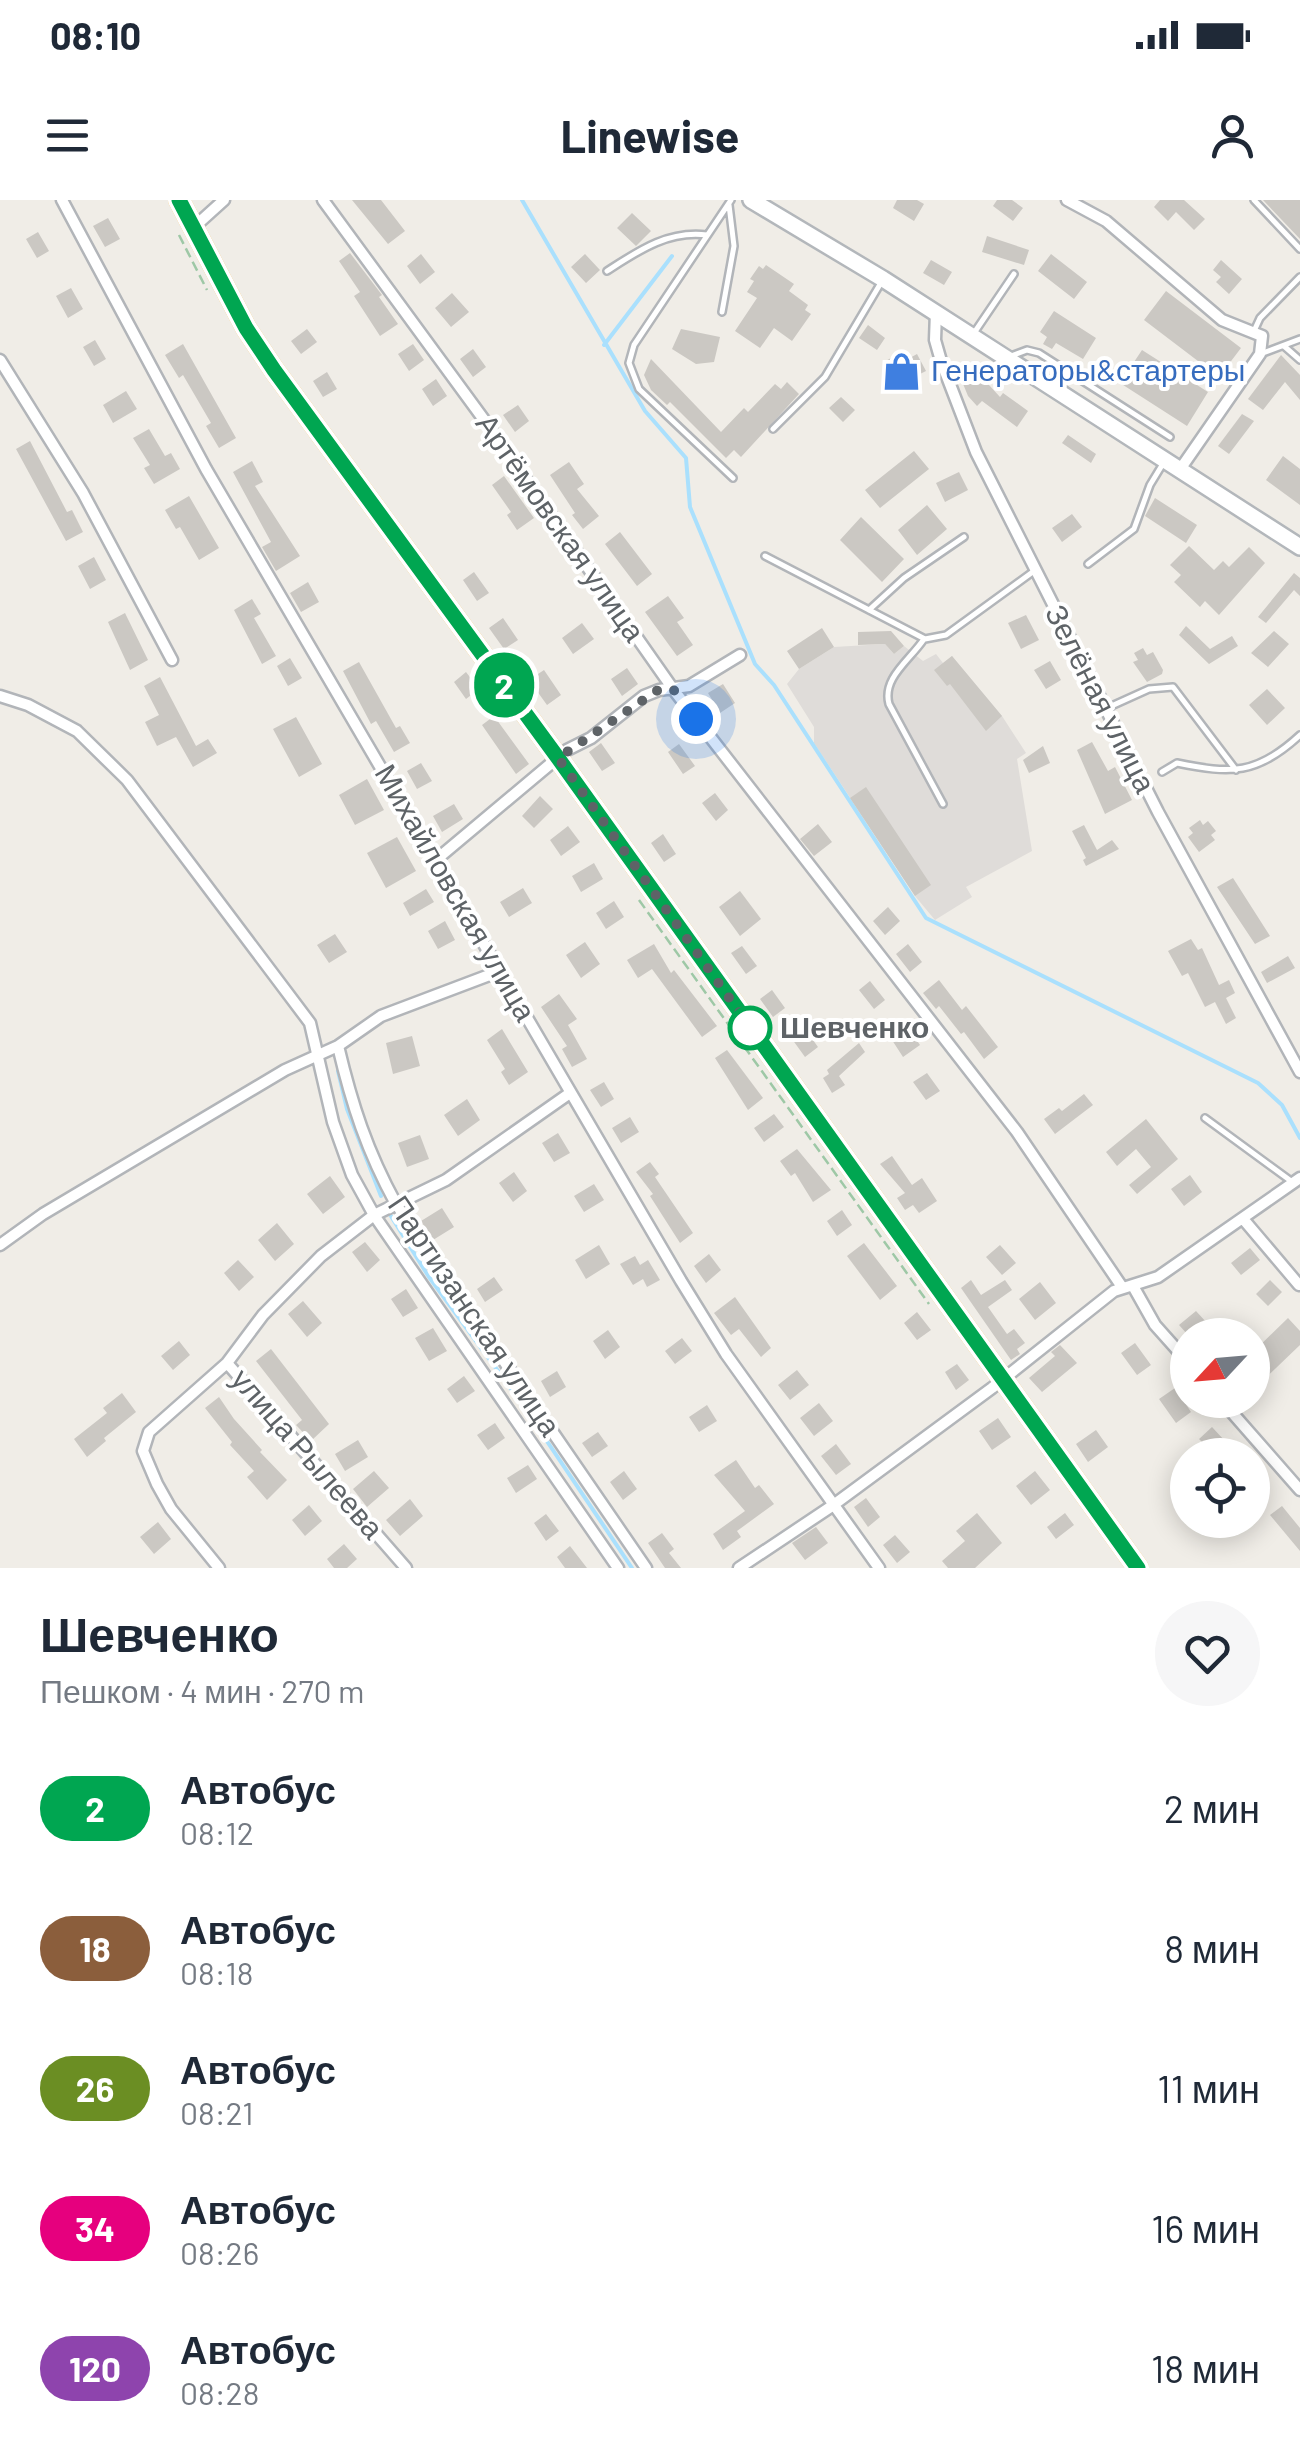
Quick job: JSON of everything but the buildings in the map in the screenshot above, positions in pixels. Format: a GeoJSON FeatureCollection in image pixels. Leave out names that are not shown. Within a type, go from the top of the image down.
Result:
{"type":"FeatureCollection","features":[{"type":"Feature","properties":{"kind":"main road"},"geometry":{"type":"LineString","coordinates":[[179,200],[246,328],[274,370],[558,758],[1138,1568]]}},
{"type":"Feature","properties":{"kind":"main road"},"geometry":{"type":"LineString","coordinates":[[751,200],[883,278],[1300,547]]}},
{"type":"Feature","properties":{"kind":"street","name":"Михайловская улица"},"geometry":{"type":"LineString","coordinates":[[62,200],[206,469],[437,859],[570,1093],[726,1354],[879,1568]]}},
{"type":"Feature","properties":{"kind":"street"},"geometry":{"type":"LineString","coordinates":[[193,229],[224,200]]}},
{"type":"Feature","properties":{"kind":"street","name":"Артёмовская улица"},"geometry":{"type":"LineString","coordinates":[[322,200],[468,397],[673,689],[1017,1132],[1170,1342]]}},
{"type":"Feature","properties":{"kind":"street"},"geometry":{"type":"LineString","coordinates":[[1067,200],[1106,221],[1222,320],[1262,336],[1260,354],[1180,468]]}},
{"type":"Feature","properties":{"kind":"street","name":"Зелёная улица"},"geometry":{"type":"LineString","coordinates":[[936,312],[936,340],[950,392],[1034,572],[1158,812],[1300,1072]]}},
{"type":"Feature","properties":{"kind":"street"},"geometry":{"type":"LineString","coordinates":[[0,360],[83,493],[172,660]]}},
{"type":"Feature","properties":{"kind":"street"},"geometry":{"type":"LineString","coordinates":[[437,859],[558,758],[591,738],[644,696],[689,686],[740,656]]}},
{"type":"Feature","properties":{"kind":"street","name":"Партизанская улица"},"geometry":{"type":"LineString","coordinates":[[0,696],[28,705],[78,731],[126,780],[310,1023],[332,1122],[352,1175],[374,1216],[618,1568]]}},
{"type":"Feature","properties":{"kind":"street"},"geometry":{"type":"LineString","coordinates":[[0,1245],[43,1214],[237,1098],[338,1046],[382,1016],[500,972]]}},
{"type":"Feature","properties":{"kind":"street","name":"Партизанская улица"},"geometry":{"type":"LineString","coordinates":[[338,1046],[356,1118],[374,1165],[396,1204],[646,1568]]}},
{"type":"Feature","properties":{"kind":"street","name":"улица Рылеева"},"geometry":{"type":"LineString","coordinates":[[406,1568],[227,1363],[262,1315],[309,1268],[374,1216],[446,1180],[570,1093]]}},
{"type":"Feature","properties":{"kind":"street"},"geometry":{"type":"LineString","coordinates":[[739,1568],[832,1506],[1127,1287],[1158,1277],[1296,1180]]}},
{"type":"Feature","properties":{"kind":"street"},"geometry":{"type":"LineString","coordinates":[[1244,1220],[1299,1284]]}},
{"type":"Feature","properties":{"kind":"street"},"geometry":{"type":"LineString","coordinates":[[219,1568],[171,1509],[144,1451],[148,1432],[227,1363]]}},
{"type":"Feature","properties":{"kind":"street"},"geometry":{"type":"LineString","coordinates":[[1237,1418],[1300,1490]]}},
{"type":"Feature","properties":{"kind":"lane"},"geometry":{"type":"LineString","coordinates":[[1254,200],[1300,249]]}},
{"type":"Feature","properties":{"kind":"lane"},"geometry":{"type":"LineString","coordinates":[[730,201],[634,345],[630,363],[639,389],[733,478]]}},
{"type":"Feature","properties":{"kind":"lane"},"geometry":{"type":"LineString","coordinates":[[722,312],[734,246],[730,201]]}},
{"type":"Feature","properties":{"kind":"lane"},"geometry":{"type":"LineString","coordinates":[[607,272],[666,238],[707,236]]}},
{"type":"Feature","properties":{"kind":"lane"},"geometry":{"type":"LineString","coordinates":[[972,336],[1014,274]]}},
{"type":"Feature","properties":{"kind":"lane"},"geometry":{"type":"LineString","coordinates":[[1254,331],[1260,318],[1300,277]]}},
{"type":"Feature","properties":{"kind":"lane"},"geometry":{"type":"LineString","coordinates":[[774,429],[825,377],[883,278]]}},
{"type":"Feature","properties":{"kind":"lane"},"geometry":{"type":"LineString","coordinates":[[1260,354],[1300,339]]}},
{"type":"Feature","properties":{"kind":"lane"},"geometry":{"type":"LineString","coordinates":[[1284,346],[1300,360]]}},
{"type":"Feature","properties":{"kind":"lane"},"geometry":{"type":"LineString","coordinates":[[1009,358],[1027,350],[1039,353],[1170,437]]}},
{"type":"Feature","properties":{"kind":"lane"},"geometry":{"type":"LineString","coordinates":[[1088,564],[1134,529],[1150,485],[1166,459]]}},
{"type":"Feature","properties":{"kind":"lane"},"geometry":{"type":"LineString","coordinates":[[870,610],[904,578],[964,537]]}},
{"type":"Feature","properties":{"kind":"lane"},"geometry":{"type":"LineString","coordinates":[[766,556],[925,639],[946,635],[1034,572]]}},
{"type":"Feature","properties":{"kind":"lane"},"geometry":{"type":"LineString","coordinates":[[925,639],[890,680],[886,692],[942,804]]}},
{"type":"Feature","properties":{"kind":"lane"},"geometry":{"type":"LineString","coordinates":[[1107,708],[1149,689],[1174,687],[1236,770]]}},
{"type":"Feature","properties":{"kind":"lane"},"geometry":{"type":"LineString","coordinates":[[1162,772],[1177,764],[1223,772],[1250,768],[1300,736]]}},
{"type":"Feature","properties":{"kind":"lane"},"geometry":{"type":"LineString","coordinates":[[1205,1118],[1296,1180]]}},
{"type":"Feature","properties":{"kind":"shaded area"},"geometry":{"type":"Polygon","coordinates":[[[885,644],[894,654],[904,646],[923,661],[936,654],[943,663],[952,656],[1002,716],[1026,753],[1017,759],[1032,851],[966,887],[972,897],[935,920],[814,743],[814,727],[787,684],[799,669],[834,647],[885,644]]]}},
{"type":"Feature","properties":{"kind":"waterway"},"geometry":{"type":"LineString","coordinates":[[522,200],[645,411],[686,458],[690,507],[755,664],[774,685],[926,918],[1258,1083],[1282,1105],[1300,1138]]}},
{"type":"Feature","properties":{"kind":"waterway"},"geometry":{"type":"LineString","coordinates":[[604,345],[672,256]]}},
{"type":"Feature","properties":{"kind":"waterway"},"geometry":{"type":"LineString","coordinates":[[338,1071],[347,1109],[381,1196]]}},
{"type":"Feature","properties":{"kind":"waterway"},"geometry":{"type":"LineString","coordinates":[[389,1213],[429,1277],[520,1401],[632,1568]]}},
{"type":"Feature","properties":{"kind":"bus line","name":"2"},"geometry":{"type":"LineString","coordinates":[[179,200],[246,328],[274,370],[558,758],[1138,1568]]}},
{"type":"Feature","properties":{"kind":"place","name":"Генераторы&стартеры"},"geometry":{"type":"Point","coordinates":[901,371]}},
{"type":"Feature","properties":{"kind":"place","name":"Шевченко"},"geometry":{"type":"Point","coordinates":[750,1028]}},
{"type":"Feature","properties":{"kind":"route"},"geometry":{"type":"LineString","coordinates":[[696,719],[673,689],[658,690],[558,758],[750,1028]]}}]}
